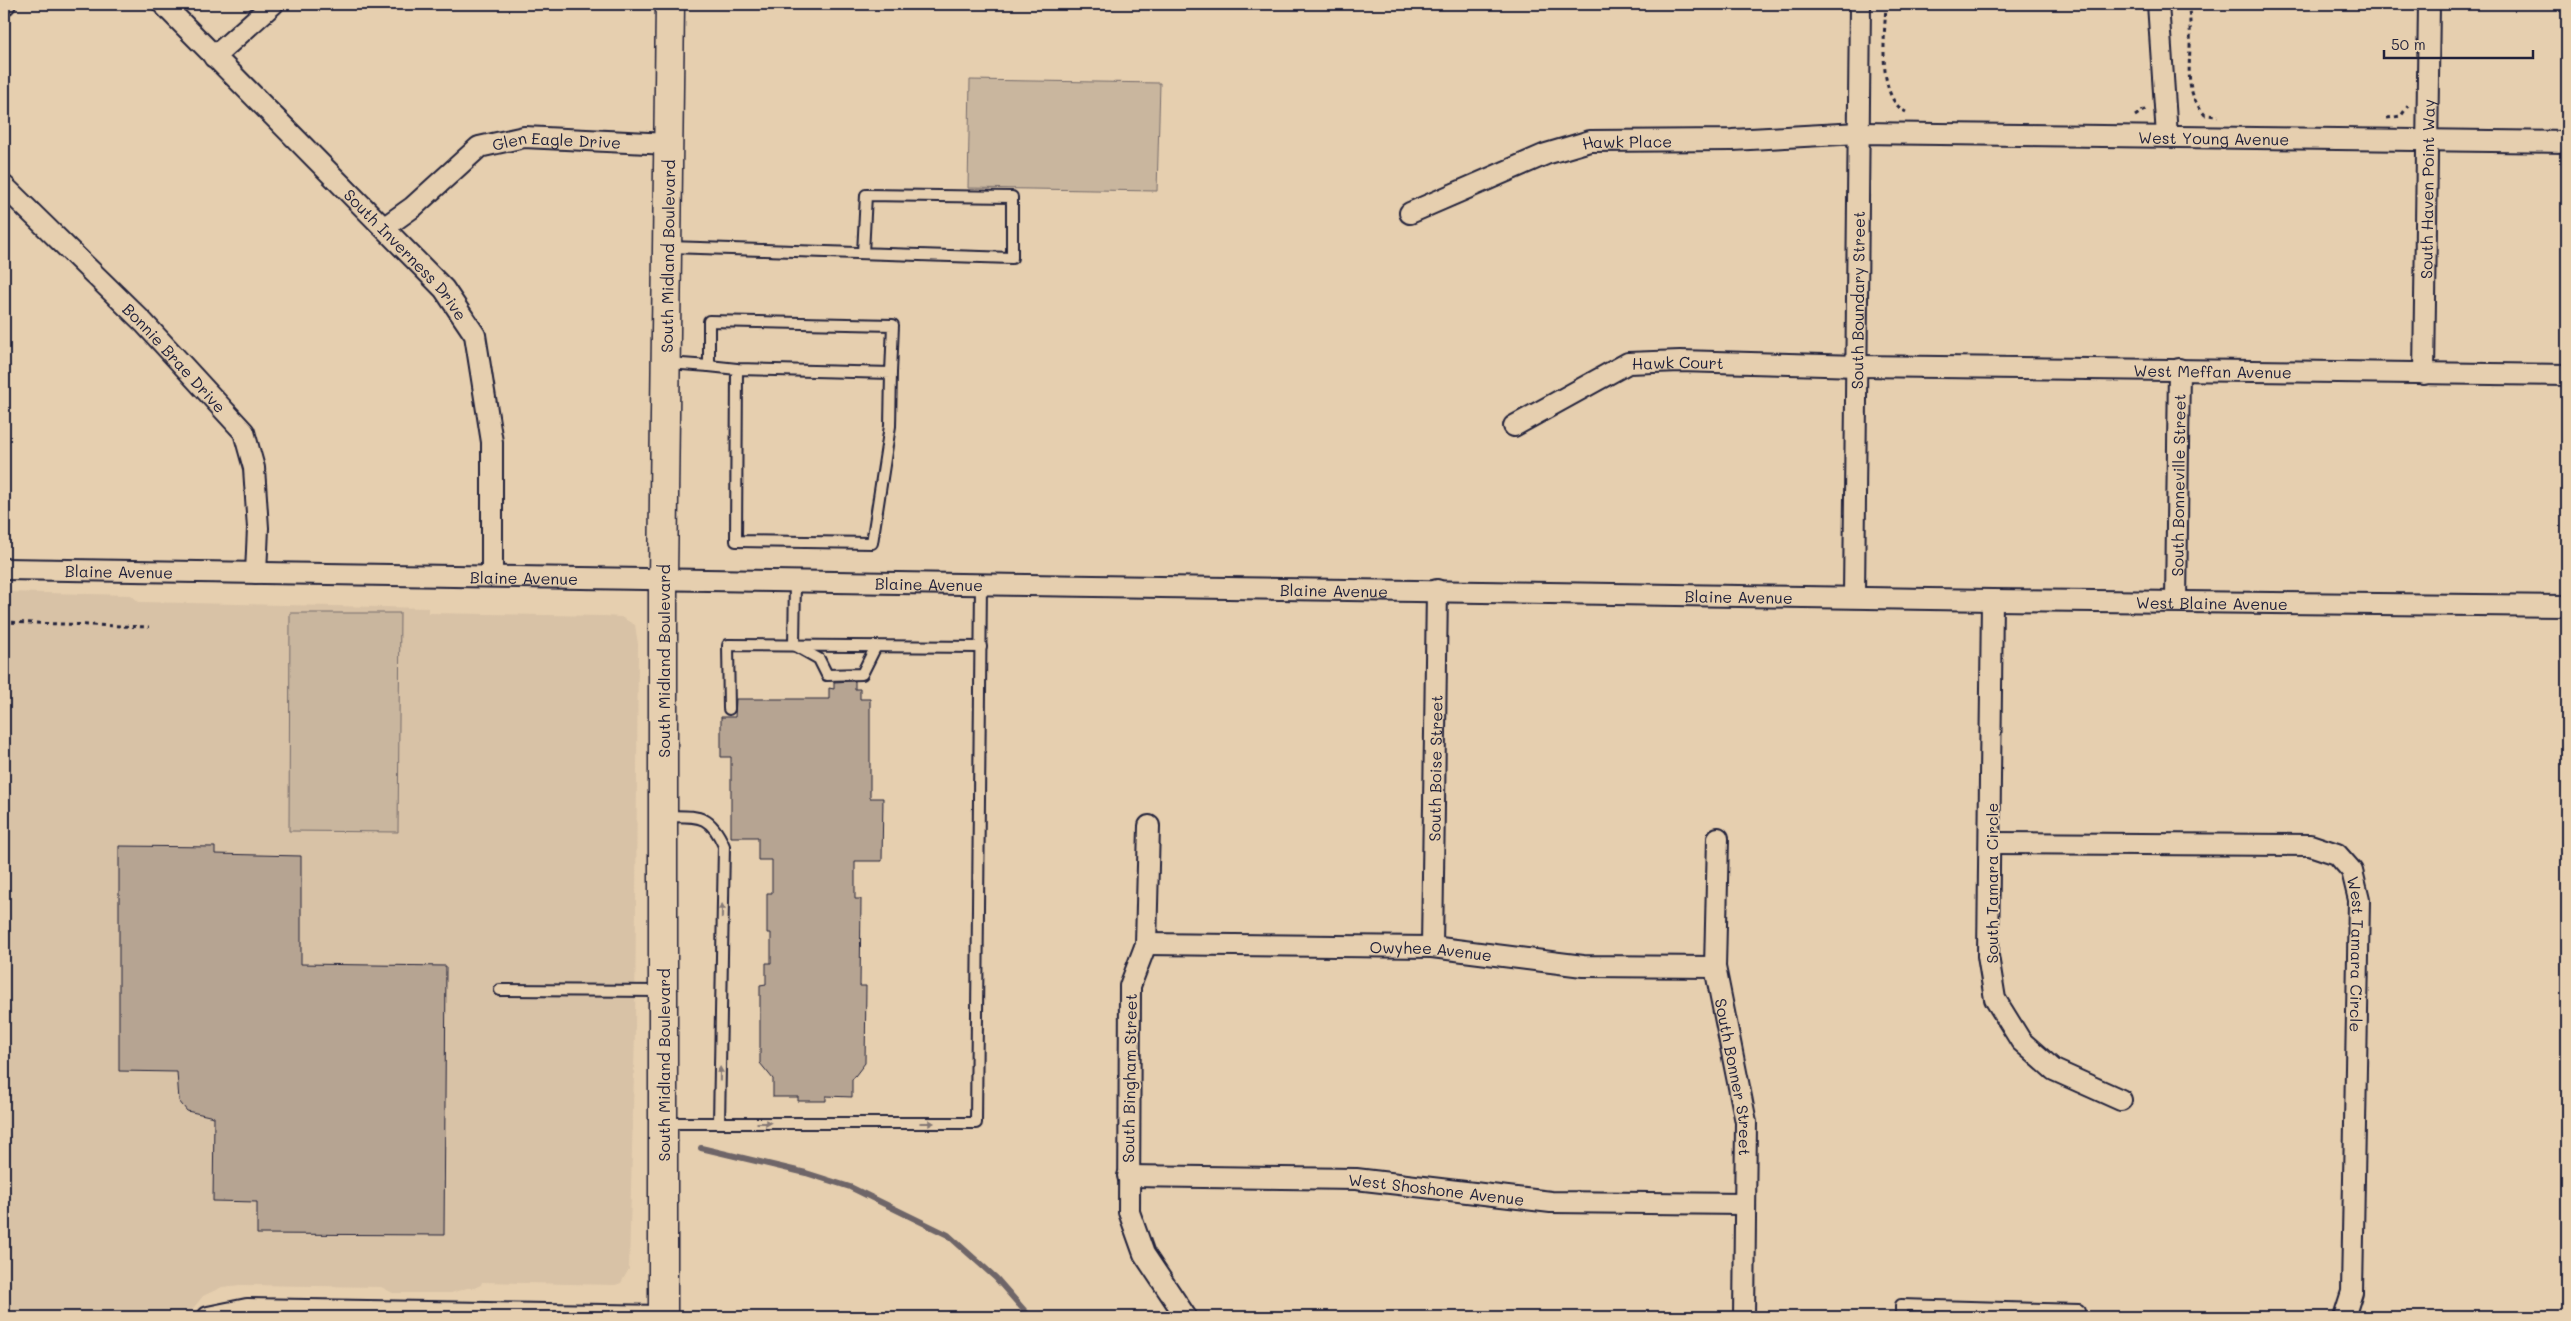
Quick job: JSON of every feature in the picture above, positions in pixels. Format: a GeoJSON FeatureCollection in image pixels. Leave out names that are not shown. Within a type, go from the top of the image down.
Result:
{"type":"FeatureCollection","features":[{"type":"Feature","properties":{"kind":"main road","name":"South Midland Boulevard"},"geometry":{"type":"LineString","coordinates":[[663,1317],[663,579],[670,4]]}},
{"type":"Feature","properties":{"kind":"street","name":"South Inverness Drive"},"geometry":{"type":"LineString","coordinates":[[163,4],[385,227],[444,289],[475,335],[492,442],[492,576]]}},
{"type":"Feature","properties":{"kind":"street"},"geometry":{"type":"LineString","coordinates":[[214,57],[272,4]]}},
{"type":"Feature","properties":{"kind":"street","name":"South Boundary Street"},"geometry":{"type":"LineString","coordinates":[[1854,596],[1858,366],[1860,4]]}},
{"type":"Feature","properties":{"kind":"street"},"geometry":{"type":"LineString","coordinates":[[2158,4],[2166,136]]}},
{"type":"Feature","properties":{"kind":"street","name":"South Haven Point Way"},"geometry":{"type":"LineString","coordinates":[[2424,374],[2429,4]]}},
{"type":"Feature","properties":{"kind":"street","name":"West Young Avenue"},"geometry":{"type":"LineString","coordinates":[[1859,133],[2567,142]]}},
{"type":"Feature","properties":{"kind":"street","name":"Hawk Place"},"geometry":{"type":"LineString","coordinates":[[1410,213],[1546,154],[1590,141],[1732,140],[1859,133]]}},
{"type":"Feature","properties":{"kind":"street","name":"Glen Eagle Drive"},"geometry":{"type":"LineString","coordinates":[[385,227],[413,207],[479,147],[524,137],[669,144]]}},
{"type":"Feature","properties":{"kind":"street","name":"Bonnie Brae Drive"},"geometry":{"type":"LineString","coordinates":[[4,186],[144,323],[244,432],[254,468],[258,528],[256,573]]}},
{"type":"Feature","properties":{"kind":"street","name":"Hawk Court"},"geometry":{"type":"LineString","coordinates":[[1514,426],[1628,363],[1680,361],[1858,366]]}},
{"type":"Feature","properties":{"kind":"street","name":"West Meffan Avenue"},"geometry":{"type":"LineString","coordinates":[[1858,366],[2567,375]]}},
{"type":"Feature","properties":{"kind":"street","name":"South Bonneville Street"},"geometry":{"type":"LineString","coordinates":[[2176,601],[2179,369]]}},
{"type":"Feature","properties":{"kind":"street","name":"Blaine Avenue"},"geometry":{"type":"LineString","coordinates":[[4,569],[1854,596]]}},
{"type":"Feature","properties":{"kind":"street","name":"South Boise Street"},"geometry":{"type":"LineString","coordinates":[[1432,947],[1437,590]]}},
{"type":"Feature","properties":{"kind":"street","name":"West Blaine Avenue"},"geometry":{"type":"LineString","coordinates":[[1854,596],[1992,600],[2567,606]]}},
{"type":"Feature","properties":{"kind":"street","name":"South Tamara Circle"},"geometry":{"type":"LineString","coordinates":[[1992,600],[1988,956],[1996,999],[2021,1041],[2054,1070],[2121,1100]]}},
{"type":"Feature","properties":{"kind":"street","name":"South Bingham Street"},"geometry":{"type":"LineString","coordinates":[[1150,826],[1146,944],[1130,986],[1129,1212],[1144,1254],[1186,1317]]}},
{"type":"Feature","properties":{"kind":"street","name":"South Bonner Street"},"geometry":{"type":"LineString","coordinates":[[1718,838],[1715,967],[1746,1122],[1744,1317]]}},
{"type":"Feature","properties":{"kind":"street","name":"West Tamara Circle"},"geometry":{"type":"LineString","coordinates":[[1990,843],[2310,845],[2338,854],[2352,871],[2359,900],[2359,910],[2352,1292],[2344,1317]]}},
{"type":"Feature","properties":{"kind":"street","name":"Owyhee Avenue"},"geometry":{"type":"LineString","coordinates":[[1146,944],[1432,947],[1583,966],[1715,967]]}},
{"type":"Feature","properties":{"kind":"street","name":"West Shoshone Avenue"},"geometry":{"type":"LineString","coordinates":[[1128,1176],[1356,1179],[1551,1202],[1745,1204]]}},
{"type":"Feature","properties":{"kind":"street"},"geometry":{"type":"LineString","coordinates":[[208,1317],[247,1309],[663,1317]]}},
{"type":"Feature","properties":{"kind":"lane"},"geometry":{"type":"LineString","coordinates":[[668,247],[1012,258],[1012,197],[866,195],[864,253]]}},
{"type":"Feature","properties":{"kind":"lane"},"geometry":{"type":"LineString","coordinates":[[709,366],[709,321],[892,325],[890,426],[872,543],[736,541],[737,369]]}},
{"type":"Feature","properties":{"kind":"lane"},"geometry":{"type":"LineString","coordinates":[[666,362],[737,369],[891,373]]}},
{"type":"Feature","properties":{"kind":"lane"},"geometry":{"type":"LineString","coordinates":[[794,581],[794,645]]}},
{"type":"Feature","properties":{"kind":"lane"},"geometry":{"type":"LineString","coordinates":[[663,1123],[976,1123],[981,583]]}},
{"type":"Feature","properties":{"kind":"lane"},"geometry":{"type":"LineString","coordinates":[[729,709],[728,645],[981,647]]}},
{"type":"Feature","properties":{"kind":"lane"},"geometry":{"type":"LineString","coordinates":[[794,645],[819,659],[827,674],[862,674],[876,646]]}},
{"type":"Feature","properties":{"kind":"lane"},"geometry":{"type":"LineString","coordinates":[[664,816],[704,819],[716,828],[724,846],[719,1123]]}},
{"type":"Feature","properties":{"kind":"lane"},"geometry":{"type":"LineString","coordinates":[[500,990],[663,992]]}},
{"type":"Feature","properties":{"kind":"lane"},"geometry":{"type":"LineString","coordinates":[[1901,1317],[1901,1305],[2019,1313],[2080,1310]]}},
{"type":"Feature","properties":{"kind":"path"},"geometry":{"type":"LineString","coordinates":[[1886,4],[1885,73],[1890,94],[1904,112],[1911,113]]}},
{"type":"Feature","properties":{"kind":"path"},"geometry":{"type":"LineString","coordinates":[[2187,4],[2191,47],[2189,89],[2195,104],[2205,115],[2222,116]]}},
{"type":"Feature","properties":{"kind":"path"},"geometry":{"type":"LineString","coordinates":[[2380,118],[2401,116],[2411,102]]}},
{"type":"Feature","properties":{"kind":"path"},"geometry":{"type":"LineString","coordinates":[[2127,116],[2137,116],[2150,106]]}},
{"type":"Feature","properties":{"kind":"path"},"geometry":{"type":"LineString","coordinates":[[4,622],[149,627]]}},
{"type":"Feature","properties":{"kind":"shaded area"},"geometry":{"type":"Polygon","coordinates":[[[970,80],[1160,83],[1157,191],[968,188],[970,80]]]}},
{"type":"Feature","properties":{"kind":"shaded area"},"geometry":{"type":"Polygon","coordinates":[[[4,592],[131,595],[139,602],[428,608],[428,613],[604,616],[621,617],[635,625],[638,644],[635,1031],[629,1269],[621,1283],[615,1285],[482,1282],[481,1285],[474,1288],[451,1293],[393,1293],[381,1287],[240,1285],[222,1287],[203,1296],[186,1317],[4,1317],[4,592]]]}},
{"type":"Feature","properties":{"kind":"shaded area"},"geometry":{"type":"Polygon","coordinates":[[[290,613],[400,613],[398,832],[289,831],[290,613]]]}},
{"type":"Feature","properties":{"kind":"building"},"geometry":{"type":"Polygon","coordinates":[[[855,681],[855,689],[860,689],[860,699],[870,699],[870,798],[883,798],[882,861],[855,861],[855,899],[861,899],[860,986],[866,986],[865,1063],[852,1080],[852,1097],[826,1096],[826,1101],[798,1101],[798,1097],[773,1097],[773,1079],[760,1063],[760,985],[766,984],[766,963],[771,963],[771,933],[767,933],[767,893],[772,893],[772,860],[758,860],[758,837],[731,837],[731,757],[721,757],[721,717],[735,717],[736,699],[829,699],[829,688],[834,689],[834,682],[855,681]]]}},
{"type":"Feature","properties":{"kind":"building"},"geometry":{"type":"Polygon","coordinates":[[[119,846],[215,847],[215,854],[301,856],[301,964],[446,966],[444,1235],[257,1234],[257,1202],[213,1201],[214,1117],[187,1111],[179,1101],[177,1072],[119,1071],[119,846]]]}},
{"type":"Feature","properties":{"kind":"waterway"},"geometry":{"type":"LineString","coordinates":[[701,1148],[806,1173],[850,1187],[948,1235],[996,1278],[1030,1317]]}}]}
